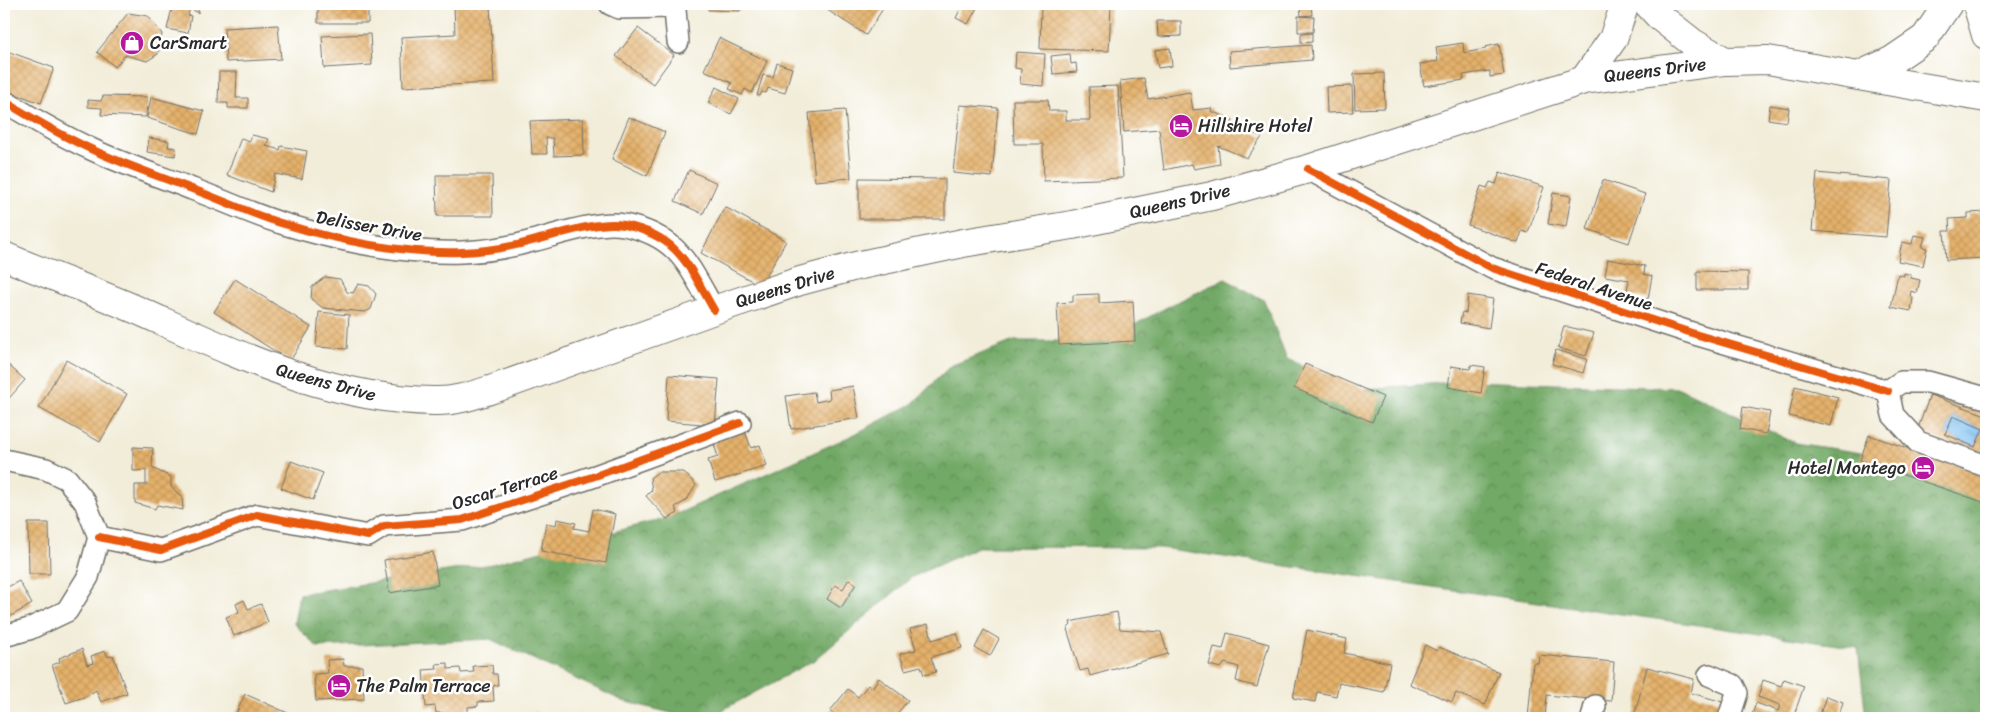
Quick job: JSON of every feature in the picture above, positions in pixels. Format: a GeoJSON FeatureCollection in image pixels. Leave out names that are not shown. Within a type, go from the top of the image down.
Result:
{"type":"FeatureCollection","features":[{"type":"Feature","properties":{"kind":"main road","name":"Queens Drive"},"geometry":{"type":"LineString","coordinates":[[1584,80],[1613,39],[1625,4]]}},
{"type":"Feature","properties":{"kind":"main road"},"geometry":{"type":"LineString","coordinates":[[1648,4],[1660,17],[1693,43],[1725,61]]}},
{"type":"Feature","properties":{"kind":"main road"},"geometry":{"type":"LineString","coordinates":[[1858,76],[1891,60],[1925,38],[1948,4]]}},
{"type":"Feature","properties":{"kind":"main road"},"geometry":{"type":"LineString","coordinates":[[1977,4],[1986,35]]}},
{"type":"Feature","properties":{"kind":"main road","name":"Queens Drive"},"geometry":{"type":"LineString","coordinates":[[4,256],[106,297],[227,351],[295,377],[363,395],[436,402],[467,397],[493,389],[784,285],[856,266],[1212,196],[1308,169],[1584,80],[1725,61],[1768,60],[1986,98]]}},
{"type":"Feature","properties":{"kind":"street"},"geometry":{"type":"LineString","coordinates":[[610,4],[619,8],[670,7],[675,10],[678,42]]}},
{"type":"Feature","properties":{"kind":"street","name":"Delisser Drive"},"geometry":{"type":"LineString","coordinates":[[4,101],[40,124],[94,151],[138,169],[282,224],[368,244],[426,252],[463,252],[503,248],[604,225],[623,224],[654,233],[668,241],[683,257],[714,310]]}},
{"type":"Feature","properties":{"kind":"street","name":"Federal Avenue"},"geometry":{"type":"LineString","coordinates":[[1308,169],[1492,268],[1698,335],[1888,391]]}},
{"type":"Feature","properties":{"kind":"street"},"geometry":{"type":"LineString","coordinates":[[1986,398],[1928,382],[1901,382],[1888,391],[1893,415],[1918,442],[1986,466]]}},
{"type":"Feature","properties":{"kind":"street","name":"Oscar Terrace"},"geometry":{"type":"LineString","coordinates":[[99,537],[162,550],[257,515],[368,536],[384,526],[462,520],[595,476],[740,423]]}},
{"type":"Feature","properties":{"kind":"street"},"geometry":{"type":"LineString","coordinates":[[4,460],[46,469],[67,479],[85,502],[99,537],[88,577],[67,610],[29,629],[4,636]]}},
{"type":"Feature","properties":{"kind":"street"},"geometry":{"type":"LineString","coordinates":[[1709,675],[1733,685],[1737,693],[1730,718]]}},
{"type":"Feature","properties":{"kind":"green space"},"geometry":{"type":"Polygon","coordinates":[[[1225,279],[1264,300],[1287,359],[1354,390],[1466,381],[1679,388],[1795,443],[1902,459],[1986,485],[1986,718],[1866,718],[1858,648],[1161,548],[978,547],[912,577],[816,659],[708,718],[691,718],[623,701],[490,639],[317,647],[294,624],[299,594],[492,564],[670,517],[853,435],[912,404],[950,366],[1014,341],[1105,341],[1169,306],[1225,279]]]}},
{"type":"Feature","properties":{"kind":"water"},"geometry":{"type":"Polygon","coordinates":[[[1953,416],[1983,429],[1975,447],[1945,434],[1953,416]]]}},
{"type":"Feature","properties":{"kind":"building"},"geometry":{"type":"Polygon","coordinates":[[[173,4],[199,4],[198,13],[190,8],[188,15],[191,16],[188,33],[167,29],[173,4]]]}},
{"type":"Feature","properties":{"kind":"building"},"geometry":{"type":"Polygon","coordinates":[[[318,4],[368,4],[368,23],[318,23],[318,4]]]}},
{"type":"Feature","properties":{"kind":"building"},"geometry":{"type":"Polygon","coordinates":[[[454,4],[490,4],[494,83],[403,87],[401,37],[455,34],[454,4]]]}},
{"type":"Feature","properties":{"kind":"building"},"geometry":{"type":"Polygon","coordinates":[[[708,4],[740,4],[740,11],[708,10],[708,4]]]}},
{"type":"Feature","properties":{"kind":"building"},"geometry":{"type":"Polygon","coordinates":[[[818,4],[886,4],[866,35],[818,4]]]}},
{"type":"Feature","properties":{"kind":"building"},"geometry":{"type":"Polygon","coordinates":[[[933,4],[944,4],[942,8],[933,4]]]}},
{"type":"Feature","properties":{"kind":"building"},"geometry":{"type":"Polygon","coordinates":[[[963,4],[979,4],[968,24],[956,18],[963,4]]]}},
{"type":"Feature","properties":{"kind":"building"},"geometry":{"type":"Polygon","coordinates":[[[1041,4],[1111,4],[1109,51],[1040,49],[1041,4]]]}},
{"type":"Feature","properties":{"kind":"building"},"geometry":{"type":"Polygon","coordinates":[[[1300,4],[1311,4],[1312,15],[1301,16],[1300,4]]]}},
{"type":"Feature","properties":{"kind":"building","name":"CarSmart"},"geometry":{"type":"Polygon","coordinates":[[[128,13],[148,16],[162,34],[158,54],[147,61],[125,55],[115,67],[97,52],[128,13]]]}},
{"type":"Feature","properties":{"kind":"building"},"geometry":{"type":"Polygon","coordinates":[[[1298,16],[1314,17],[1313,32],[1298,32],[1298,16]]]}},
{"type":"Feature","properties":{"kind":"building"},"geometry":{"type":"Polygon","coordinates":[[[1157,21],[1181,21],[1181,36],[1158,37],[1157,21]]]}},
{"type":"Feature","properties":{"kind":"building"},"geometry":{"type":"Polygon","coordinates":[[[278,25],[281,59],[226,62],[224,28],[278,25]]]}},
{"type":"Feature","properties":{"kind":"building"},"geometry":{"type":"Polygon","coordinates":[[[638,28],[674,55],[653,84],[616,56],[638,28]]]}},
{"type":"Feature","properties":{"kind":"building"},"geometry":{"type":"Polygon","coordinates":[[[1312,33],[1312,42],[1301,43],[1301,34],[1312,33]]]}},
{"type":"Feature","properties":{"kind":"building"},"geometry":{"type":"Polygon","coordinates":[[[370,34],[372,65],[324,68],[322,36],[370,34]]]}},
{"type":"Feature","properties":{"kind":"building"},"geometry":{"type":"Polygon","coordinates":[[[719,38],[767,61],[752,93],[745,89],[742,95],[729,89],[732,83],[704,70],[719,38]]]}},
{"type":"Feature","properties":{"kind":"building"},"geometry":{"type":"Polygon","coordinates":[[[1463,43],[1464,53],[1499,44],[1504,75],[1490,77],[1490,71],[1463,75],[1464,80],[1424,86],[1420,64],[1438,61],[1436,47],[1463,43]]]}},
{"type":"Feature","properties":{"kind":"building"},"geometry":{"type":"Polygon","coordinates":[[[1311,45],[1312,60],[1230,67],[1229,51],[1311,45]]]}},
{"type":"Feature","properties":{"kind":"building"},"geometry":{"type":"Polygon","coordinates":[[[1170,48],[1172,66],[1158,68],[1155,50],[1170,48]]]}},
{"type":"Feature","properties":{"kind":"building"},"geometry":{"type":"Polygon","coordinates":[[[4,50],[54,68],[41,103],[4,90],[4,50]]]}},
{"type":"Feature","properties":{"kind":"building"},"geometry":{"type":"Polygon","coordinates":[[[1016,52],[1045,54],[1043,86],[1020,84],[1021,69],[1015,68],[1016,52]]]}},
{"type":"Feature","properties":{"kind":"building"},"geometry":{"type":"Polygon","coordinates":[[[1070,54],[1071,64],[1076,63],[1077,72],[1053,74],[1051,56],[1070,54]]]}},
{"type":"Feature","properties":{"kind":"building"},"geometry":{"type":"Polygon","coordinates":[[[777,63],[792,68],[785,93],[768,88],[766,93],[762,92],[760,96],[757,95],[763,75],[773,77],[777,63]]]}},
{"type":"Feature","properties":{"kind":"building"},"geometry":{"type":"Polygon","coordinates":[[[219,72],[237,72],[236,98],[248,98],[248,108],[228,108],[228,103],[218,103],[219,72]]]}},
{"type":"Feature","properties":{"kind":"building"},"geometry":{"type":"Polygon","coordinates":[[[1384,73],[1385,108],[1355,109],[1354,74],[1384,73]]]}},
{"type":"Feature","properties":{"kind":"building","name":"Hillshire Hotel"},"geometry":{"type":"Polygon","coordinates":[[[1144,78],[1148,99],[1190,92],[1193,110],[1212,108],[1211,111],[1233,120],[1231,123],[1262,137],[1247,158],[1218,146],[1220,164],[1194,169],[1192,164],[1164,170],[1159,129],[1124,132],[1120,81],[1144,78]]]}},
{"type":"Feature","properties":{"kind":"building"},"geometry":{"type":"Polygon","coordinates":[[[1118,86],[1123,178],[1044,181],[1043,144],[1014,144],[1013,100],[1048,100],[1049,111],[1066,111],[1066,120],[1090,120],[1089,87],[1118,86]]]}},
{"type":"Feature","properties":{"kind":"building"},"geometry":{"type":"Polygon","coordinates":[[[1352,86],[1353,112],[1327,113],[1326,87],[1352,86]]]}},
{"type":"Feature","properties":{"kind":"building"},"geometry":{"type":"Polygon","coordinates":[[[716,87],[739,99],[731,114],[708,103],[716,87]]]}},
{"type":"Feature","properties":{"kind":"building"},"geometry":{"type":"Polygon","coordinates":[[[103,96],[147,97],[146,117],[101,115],[102,108],[88,107],[88,100],[101,101],[103,96]]]}},
{"type":"Feature","properties":{"kind":"building"},"geometry":{"type":"Polygon","coordinates":[[[151,97],[204,111],[198,134],[147,118],[151,97]]]}},
{"type":"Feature","properties":{"kind":"building"},"geometry":{"type":"Polygon","coordinates":[[[960,105],[998,108],[992,177],[953,173],[960,105]]]}},
{"type":"Feature","properties":{"kind":"building"},"geometry":{"type":"Polygon","coordinates":[[[1770,105],[1789,108],[1787,122],[1768,119],[1770,105]]]}},
{"type":"Feature","properties":{"kind":"building"},"geometry":{"type":"Polygon","coordinates":[[[845,110],[851,178],[815,181],[809,113],[845,110]]]}},
{"type":"Feature","properties":{"kind":"building"},"geometry":{"type":"Polygon","coordinates":[[[629,117],[665,132],[647,176],[612,159],[629,117]]]}},
{"type":"Feature","properties":{"kind":"building"},"geometry":{"type":"Polygon","coordinates":[[[583,119],[584,155],[554,156],[553,138],[546,138],[547,154],[532,154],[530,121],[583,119]]]}},
{"type":"Feature","properties":{"kind":"building"},"geometry":{"type":"Polygon","coordinates":[[[252,135],[269,139],[266,146],[280,150],[281,146],[307,151],[302,179],[275,174],[271,192],[227,175],[241,138],[250,141],[252,135]]]}},
{"type":"Feature","properties":{"kind":"building"},"geometry":{"type":"Polygon","coordinates":[[[149,138],[169,141],[168,147],[176,148],[175,156],[147,152],[149,138]]]}},
{"type":"Feature","properties":{"kind":"building"},"geometry":{"type":"Polygon","coordinates":[[[689,170],[717,183],[703,214],[675,201],[689,170]]]}},
{"type":"Feature","properties":{"kind":"building"},"geometry":{"type":"Polygon","coordinates":[[[1500,172],[1544,187],[1528,233],[1522,231],[1518,243],[1468,225],[1481,186],[1487,188],[1490,182],[1496,184],[1500,172]]]}},
{"type":"Feature","properties":{"kind":"building"},"geometry":{"type":"Polygon","coordinates":[[[1817,173],[1891,180],[1886,237],[1812,231],[1817,173]]]}},
{"type":"Feature","properties":{"kind":"building"},"geometry":{"type":"Polygon","coordinates":[[[436,175],[492,175],[493,216],[437,216],[436,175]]]}},
{"type":"Feature","properties":{"kind":"building"},"geometry":{"type":"Polygon","coordinates":[[[859,178],[945,179],[945,219],[859,219],[859,178]]]}},
{"type":"Feature","properties":{"kind":"building"},"geometry":{"type":"Polygon","coordinates":[[[1603,180],[1645,194],[1629,243],[1587,229],[1603,180]]]}},
{"type":"Feature","properties":{"kind":"building"},"geometry":{"type":"Polygon","coordinates":[[[1553,193],[1571,196],[1566,227],[1548,224],[1553,193]]]}},
{"type":"Feature","properties":{"kind":"building"},"geometry":{"type":"Polygon","coordinates":[[[725,207],[786,241],[761,286],[701,253],[725,207]]]}},
{"type":"Feature","properties":{"kind":"building"},"geometry":{"type":"Polygon","coordinates":[[[1986,212],[1986,258],[1946,260],[1944,231],[1950,231],[1949,219],[1968,218],[1968,213],[1986,212]]]}},
{"type":"Feature","properties":{"kind":"building"},"geometry":{"type":"Polygon","coordinates":[[[1914,235],[1925,237],[1922,247],[1927,248],[1923,266],[1898,261],[1902,242],[1912,244],[1914,235]]]}},
{"type":"Feature","properties":{"kind":"building"},"geometry":{"type":"Polygon","coordinates":[[[1608,259],[1645,266],[1644,274],[1652,276],[1648,299],[1626,295],[1629,280],[1605,276],[1608,259]]]}},
{"type":"Feature","properties":{"kind":"building"},"geometry":{"type":"Polygon","coordinates":[[[1697,271],[1748,272],[1748,290],[1697,290],[1697,271]]]}},
{"type":"Feature","properties":{"kind":"building"},"geometry":{"type":"Polygon","coordinates":[[[1904,273],[1911,275],[1911,278],[1920,280],[1917,293],[1911,291],[1910,297],[1913,298],[1911,311],[1891,307],[1898,274],[1904,276],[1904,273]]]}},
{"type":"Feature","properties":{"kind":"building"},"geometry":{"type":"Polygon","coordinates":[[[325,277],[340,279],[347,292],[353,293],[358,284],[369,286],[376,294],[371,309],[365,312],[323,308],[311,299],[312,287],[325,277]]]}},
{"type":"Feature","properties":{"kind":"building"},"geometry":{"type":"Polygon","coordinates":[[[235,279],[311,327],[290,361],[214,312],[235,279]]]}},
{"type":"Feature","properties":{"kind":"building"},"geometry":{"type":"Polygon","coordinates":[[[1099,294],[1099,303],[1133,301],[1135,341],[1059,345],[1057,303],[1073,302],[1073,295],[1099,294]]]}},
{"type":"Feature","properties":{"kind":"building"},"geometry":{"type":"Polygon","coordinates":[[[1468,295],[1493,299],[1489,328],[1460,323],[1462,312],[1466,313],[1468,295]]]}},
{"type":"Feature","properties":{"kind":"building"},"geometry":{"type":"Polygon","coordinates":[[[319,312],[349,315],[347,349],[316,347],[319,312]]]}},
{"type":"Feature","properties":{"kind":"building"},"geometry":{"type":"Polygon","coordinates":[[[1564,326],[1594,333],[1586,356],[1558,348],[1564,326]]]}},
{"type":"Feature","properties":{"kind":"building"},"geometry":{"type":"Polygon","coordinates":[[[1556,350],[1587,359],[1583,373],[1552,364],[1556,350]]]}},
{"type":"Feature","properties":{"kind":"building"},"geometry":{"type":"Polygon","coordinates":[[[66,360],[127,394],[100,442],[39,408],[66,360]]]}},
{"type":"Feature","properties":{"kind":"building"},"geometry":{"type":"Polygon","coordinates":[[[4,361],[25,380],[4,404],[4,361]]]}},
{"type":"Feature","properties":{"kind":"building"},"geometry":{"type":"Polygon","coordinates":[[[1305,364],[1383,397],[1372,422],[1294,388],[1305,364]]]}},
{"type":"Feature","properties":{"kind":"building"},"geometry":{"type":"Polygon","coordinates":[[[1471,365],[1485,367],[1481,393],[1448,387],[1451,366],[1470,369],[1471,365]]]}},
{"type":"Feature","properties":{"kind":"building"},"geometry":{"type":"Polygon","coordinates":[[[669,375],[719,379],[715,425],[666,421],[669,375]]]}},
{"type":"Feature","properties":{"kind":"building"},"geometry":{"type":"Polygon","coordinates":[[[853,386],[859,418],[791,429],[786,396],[814,392],[816,402],[830,399],[829,390],[853,386]]]}},
{"type":"Feature","properties":{"kind":"building"},"geometry":{"type":"Polygon","coordinates":[[[1795,386],[1838,397],[1831,426],[1789,416],[1795,386]]]}},
{"type":"Feature","properties":{"kind":"building"},"geometry":{"type":"Polygon","coordinates":[[[1930,395],[1986,415],[1986,457],[1917,431],[1930,395]],[[1953,416],[1945,434],[1975,447],[1983,429],[1953,416]]]}},
{"type":"Feature","properties":{"kind":"building"},"geometry":{"type":"Polygon","coordinates":[[[1743,407],[1770,412],[1766,434],[1740,429],[1743,407]]]}},
{"type":"Feature","properties":{"kind":"building"},"geometry":{"type":"Polygon","coordinates":[[[745,431],[751,448],[760,445],[767,466],[715,482],[708,460],[718,457],[713,441],[745,431]]]}},
{"type":"Feature","properties":{"kind":"building","name":"Hotel Montego"},"geometry":{"type":"Polygon","coordinates":[[[1869,435],[1986,475],[1986,503],[1860,460],[1869,435]]]}},
{"type":"Feature","properties":{"kind":"building"},"geometry":{"type":"Polygon","coordinates":[[[133,447],[153,448],[152,468],[171,477],[171,487],[182,497],[183,510],[157,505],[155,509],[135,503],[135,485],[146,485],[146,470],[133,471],[133,447]]]}},
{"type":"Feature","properties":{"kind":"building"},"geometry":{"type":"Polygon","coordinates":[[[291,461],[323,473],[313,500],[281,488],[291,461]]]}},
{"type":"Feature","properties":{"kind":"building"},"geometry":{"type":"Polygon","coordinates":[[[658,472],[684,472],[696,485],[686,501],[675,507],[678,513],[667,519],[646,496],[652,490],[650,478],[658,472]]]}},
{"type":"Feature","properties":{"kind":"building"},"geometry":{"type":"Polygon","coordinates":[[[593,509],[615,514],[606,563],[541,551],[546,523],[556,525],[557,519],[576,523],[574,528],[589,531],[593,509]]]}},
{"type":"Feature","properties":{"kind":"building"},"geometry":{"type":"Polygon","coordinates":[[[28,523],[49,523],[50,574],[29,574],[28,523]]]}},
{"type":"Feature","properties":{"kind":"building"},"geometry":{"type":"Polygon","coordinates":[[[433,552],[438,585],[389,593],[384,560],[433,552]]]}},
{"type":"Feature","properties":{"kind":"building"},"geometry":{"type":"Polygon","coordinates":[[[849,579],[856,584],[841,608],[827,599],[835,585],[843,589],[849,579]]]}},
{"type":"Feature","properties":{"kind":"building"},"geometry":{"type":"Polygon","coordinates":[[[19,581],[32,604],[4,620],[4,589],[19,581]]]}},
{"type":"Feature","properties":{"kind":"building"},"geometry":{"type":"Polygon","coordinates":[[[244,600],[248,609],[261,604],[268,622],[234,636],[226,617],[239,612],[236,604],[244,600]]]}},
{"type":"Feature","properties":{"kind":"building"},"geometry":{"type":"Polygon","coordinates":[[[1117,612],[1120,629],[1161,632],[1168,654],[1090,676],[1088,669],[1080,671],[1067,629],[1071,625],[1070,622],[1117,612]]]}},
{"type":"Feature","properties":{"kind":"building"},"geometry":{"type":"Polygon","coordinates":[[[928,624],[932,640],[957,633],[962,648],[931,657],[936,672],[924,675],[921,666],[905,670],[900,654],[916,650],[910,629],[928,624]]]}},
{"type":"Feature","properties":{"kind":"building"},"geometry":{"type":"Polygon","coordinates":[[[984,630],[999,639],[990,656],[975,648],[984,630]]]}},
{"type":"Feature","properties":{"kind":"building"},"geometry":{"type":"Polygon","coordinates":[[[1307,630],[1347,639],[1344,653],[1390,663],[1384,692],[1339,683],[1336,696],[1317,692],[1315,702],[1293,698],[1307,630]]]}},
{"type":"Feature","properties":{"kind":"building"},"geometry":{"type":"Polygon","coordinates":[[[1227,633],[1269,644],[1257,687],[1236,681],[1239,667],[1225,663],[1221,668],[1209,665],[1214,647],[1223,649],[1227,633]]]}},
{"type":"Feature","properties":{"kind":"building"},"geometry":{"type":"Polygon","coordinates":[[[1425,645],[1437,651],[1439,647],[1499,672],[1485,705],[1456,693],[1452,702],[1409,684],[1425,645]]]}},
{"type":"Feature","properties":{"kind":"building"},"geometry":{"type":"Polygon","coordinates":[[[82,649],[87,665],[93,663],[91,656],[105,651],[108,657],[113,655],[127,693],[101,702],[96,690],[87,696],[66,703],[52,665],[60,662],[59,658],[82,649]]]}},
{"type":"Feature","properties":{"kind":"building"},"geometry":{"type":"Polygon","coordinates":[[[1539,655],[1614,662],[1611,701],[1547,695],[1545,718],[1528,718],[1533,663],[1538,663],[1539,655]]]}},
{"type":"Feature","properties":{"kind":"building","name":"The Palm Terrace"},"geometry":{"type":"Polygon","coordinates":[[[343,659],[344,666],[362,666],[364,699],[316,701],[314,674],[328,673],[327,660],[343,659]]]}},
{"type":"Feature","properties":{"kind":"building"},"geometry":{"type":"Polygon","coordinates":[[[448,663],[448,669],[460,668],[461,673],[474,672],[473,666],[492,665],[493,674],[497,674],[498,685],[493,686],[494,701],[478,702],[478,706],[468,707],[468,718],[444,718],[444,713],[436,713],[435,706],[426,707],[423,670],[437,669],[436,664],[448,663]]]}},
{"type":"Feature","properties":{"kind":"building"},"geometry":{"type":"Polygon","coordinates":[[[1647,667],[1694,679],[1691,693],[1723,702],[1719,718],[1634,717],[1647,667]]]}},
{"type":"Feature","properties":{"kind":"building"},"geometry":{"type":"Polygon","coordinates":[[[879,678],[908,700],[894,718],[839,718],[830,711],[848,689],[858,697],[868,685],[872,688],[879,678]]]}},
{"type":"Feature","properties":{"kind":"building"},"geometry":{"type":"Polygon","coordinates":[[[1784,679],[1804,686],[1793,718],[1751,718],[1756,703],[1778,711],[1780,705],[1758,697],[1763,680],[1781,686],[1784,679]]]}},
{"type":"Feature","properties":{"kind":"building"},"geometry":{"type":"Polygon","coordinates":[[[245,694],[299,718],[234,718],[245,694]]]}},
{"type":"Feature","properties":{"kind":"building"},"geometry":{"type":"Polygon","coordinates":[[[1826,696],[1843,702],[1838,718],[1819,718],[1826,696]]]}},
{"type":"Feature","properties":{"kind":"building"},"geometry":{"type":"Polygon","coordinates":[[[535,712],[545,718],[532,718],[535,712]]]}},
{"type":"Feature","properties":{"kind":"cycle path"},"geometry":{"type":"LineString","coordinates":[[4,101],[81,145],[117,161],[272,220],[349,241],[395,249],[462,252],[509,247],[580,228],[604,224],[624,225],[643,230],[670,245],[680,255],[689,266],[714,310]]}},
{"type":"Feature","properties":{"kind":"cycle path"},"geometry":{"type":"LineString","coordinates":[[1308,169],[1492,268],[1698,335],[1888,391]]}},
{"type":"Feature","properties":{"kind":"cycle path"},"geometry":{"type":"LineString","coordinates":[[99,537],[161,550],[257,515],[368,536],[384,526],[462,520],[595,476],[740,423]]}},
{"type":"Feature","properties":{"kind":"place","name":"CarSmart"},"geometry":{"type":"Point","coordinates":[132,43]}},
{"type":"Feature","properties":{"kind":"place","name":"Hillshire Hotel"},"geometry":{"type":"Point","coordinates":[1181,126]}},
{"type":"Feature","properties":{"kind":"place","name":"Hotel Montego"},"geometry":{"type":"Point","coordinates":[1923,468]}},
{"type":"Feature","properties":{"kind":"place","name":"The Palm Terrace"},"geometry":{"type":"Point","coordinates":[339,686]}}]}
